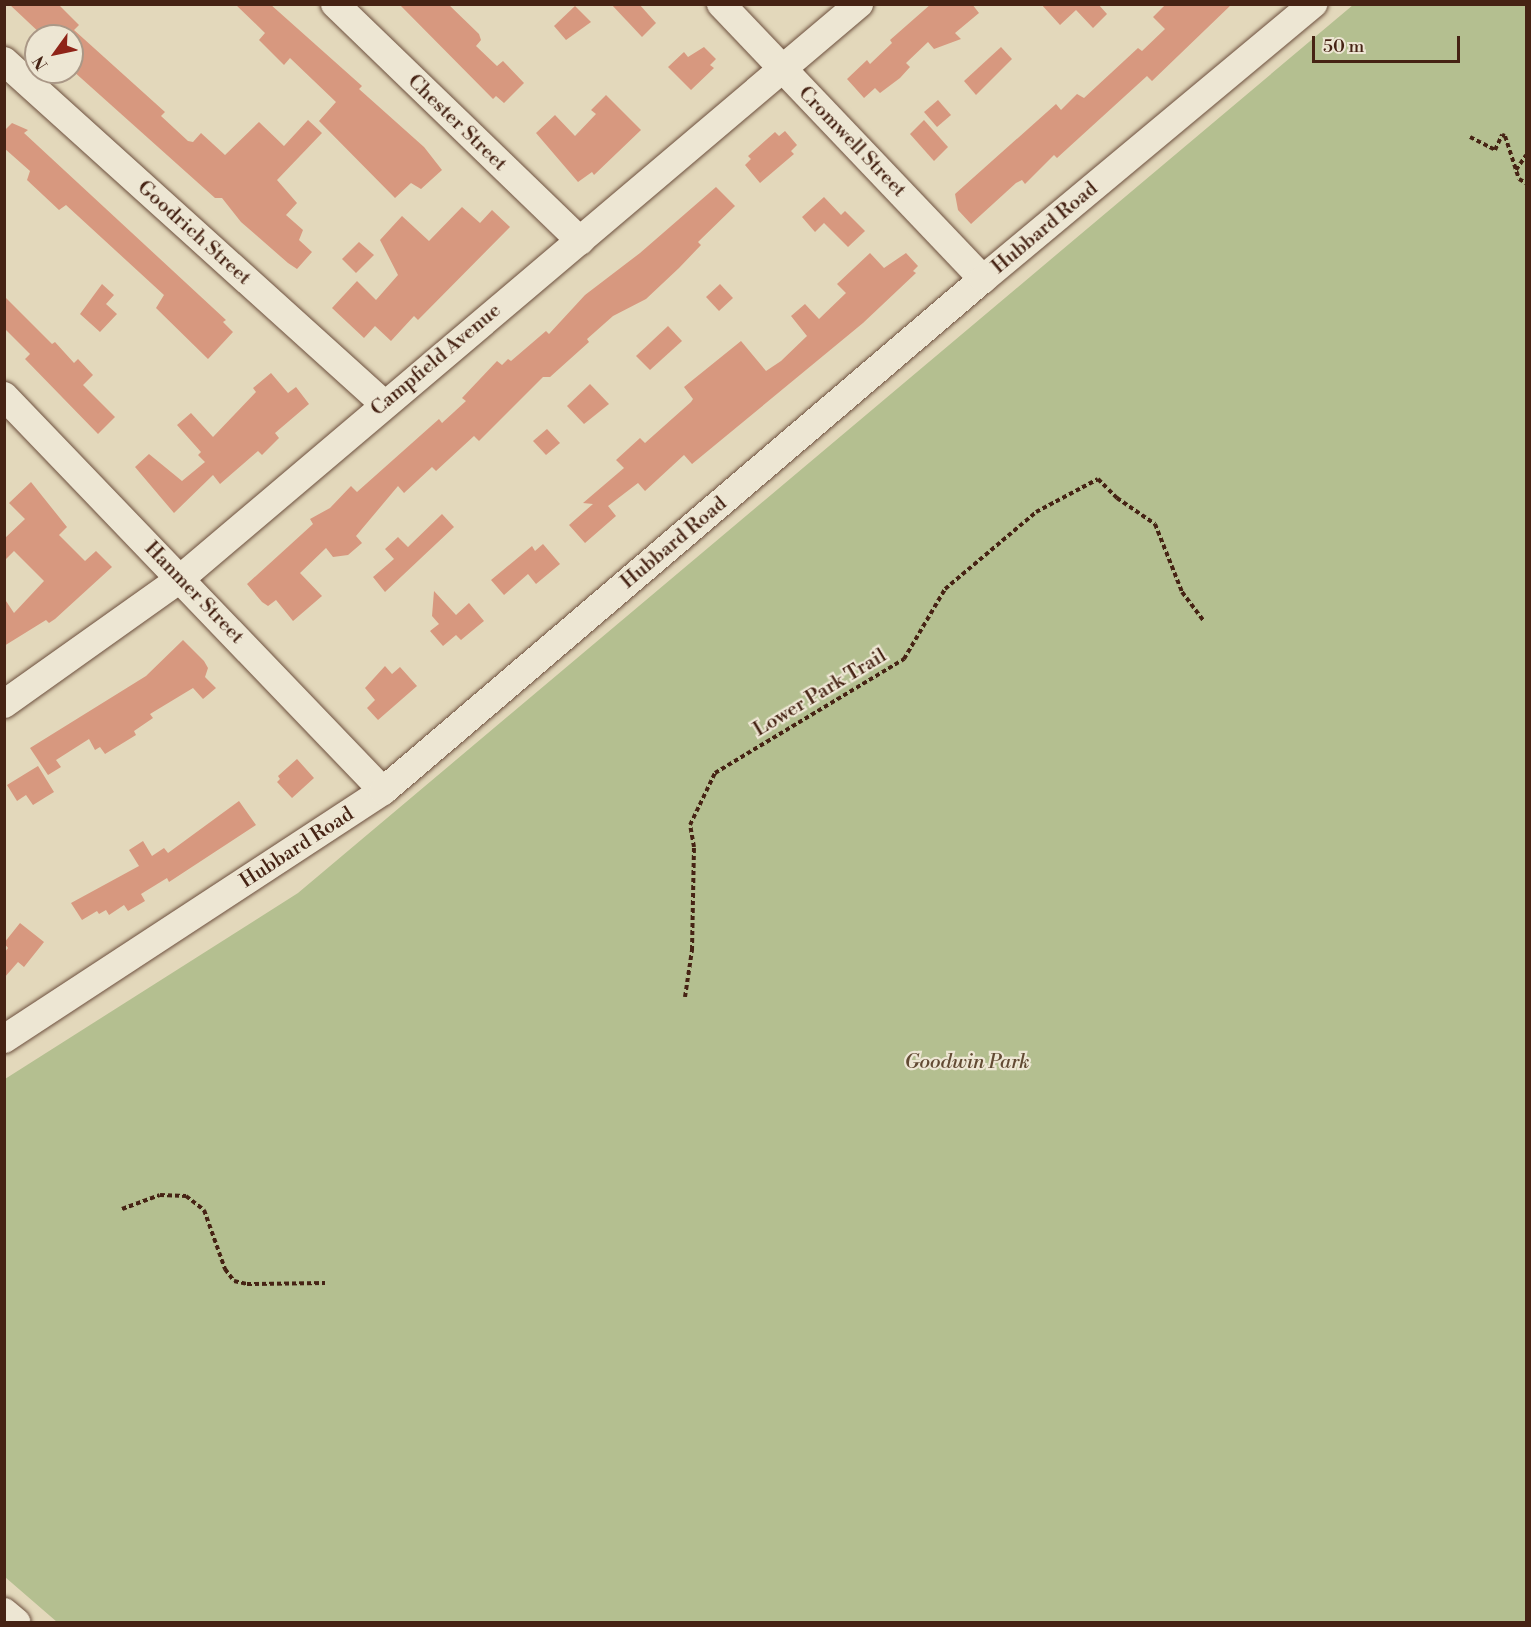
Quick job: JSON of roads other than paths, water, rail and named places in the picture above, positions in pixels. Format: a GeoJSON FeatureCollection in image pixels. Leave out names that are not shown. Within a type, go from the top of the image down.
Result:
{"type":"FeatureCollection","features":[{"type":"Feature","properties":{"kind":"street","name":"Chester Street"},"geometry":{"type":"LineString","coordinates":[[335,4],[580,241]]}},
{"type":"Feature","properties":{"kind":"street","name":"Cromwell Street"},"geometry":{"type":"LineString","coordinates":[[721,4],[983,279]]}},
{"type":"Feature","properties":{"kind":"street","name":"Campfield Avenue"},"geometry":{"type":"LineString","coordinates":[[4,704],[180,579],[859,4]]}},
{"type":"Feature","properties":{"kind":"street","name":"Hubbard Road"},"geometry":{"type":"LineString","coordinates":[[4,1040],[383,791],[983,279],[1313,4]]}},
{"type":"Feature","properties":{"kind":"street","name":"Goodrich Street"},"geometry":{"type":"LineString","coordinates":[[4,62],[384,404]]}},
{"type":"Feature","properties":{"kind":"street","name":"Hanmer Street"},"geometry":{"type":"LineString","coordinates":[[4,396],[383,791]]}},
{"type":"Feature","properties":{"kind":"street"},"geometry":{"type":"LineString","coordinates":[[4,1612],[16,1623]]}},
{"type":"Feature","properties":{"kind":"park label","name":"Goodwin Park"},"geometry":{"type":"Point","coordinates":[967,1062]}}]}
